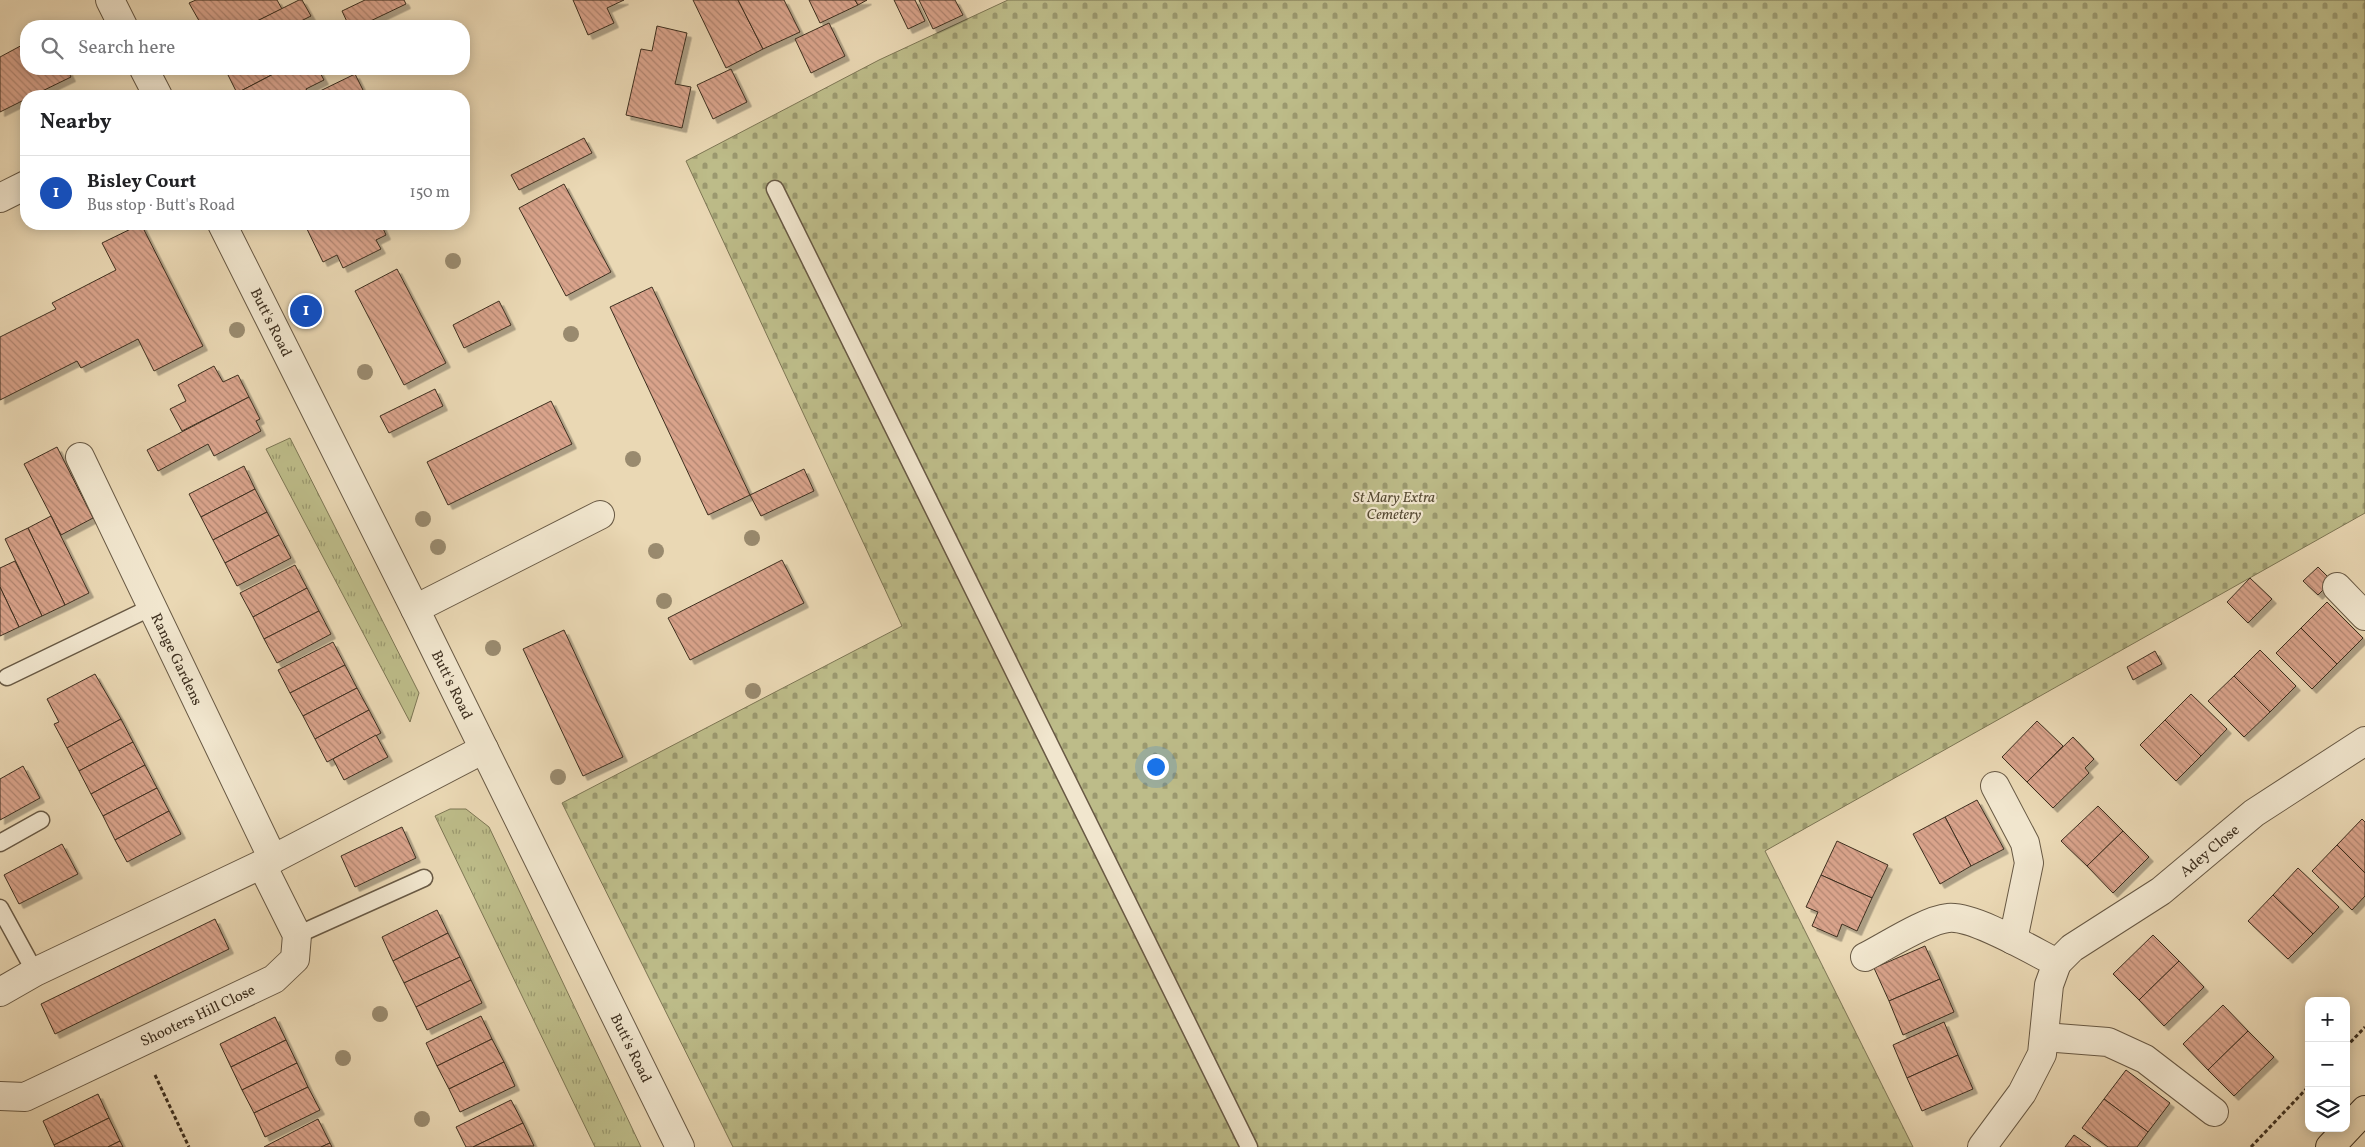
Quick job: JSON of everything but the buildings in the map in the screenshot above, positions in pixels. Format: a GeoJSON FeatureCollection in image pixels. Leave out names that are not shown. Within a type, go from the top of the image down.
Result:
{"type":"FeatureCollection","features":[{"type":"Feature","properties":{"kind":"main road"},"geometry":{"type":"LineString","coordinates":[[2330,1147],[2365,1110]]}},
{"type":"Feature","properties":{"kind":"street"},"geometry":{"type":"LineString","coordinates":[[110,0],[120,20]]}},
{"type":"Feature","properties":{"kind":"street"},"geometry":{"type":"LineString","coordinates":[[147,75],[155,90]]}},
{"type":"Feature","properties":{"kind":"street"},"geometry":{"type":"LineString","coordinates":[[0,198],[20,188]]}},
{"type":"Feature","properties":{"kind":"street","name":"Butt's Road"},"geometry":{"type":"LineString","coordinates":[[225,230],[415,609],[680,1147]]}},
{"type":"Feature","properties":{"kind":"street","name":"Range Gardens"},"geometry":{"type":"LineString","coordinates":[[80,457],[152,607],[268,862]]}},
{"type":"Feature","properties":{"kind":"street"},"geometry":{"type":"LineString","coordinates":[[415,609],[600,515]]}},
{"type":"Feature","properties":{"kind":"street"},"geometry":{"type":"LineString","coordinates":[[2337,587],[2365,616]]}},
{"type":"Feature","properties":{"kind":"street","name":"Adey Close"},"geometry":{"type":"LineString","coordinates":[[1982,1147],[2022,1093],[2042,1054],[2049,984],[2057,963],[2072,948],[2161,892],[2254,813],[2365,741]]}},
{"type":"Feature","properties":{"kind":"street"},"geometry":{"type":"LineString","coordinates":[[0,992],[35,972],[268,862],[484,749]]}},
{"type":"Feature","properties":{"kind":"street"},"geometry":{"type":"LineString","coordinates":[[1995,786],[2025,843],[2029,863],[2012,940]]}},
{"type":"Feature","properties":{"kind":"street","name":"Shooters Hill Close"},"geometry":{"type":"LineString","coordinates":[[0,1096],[25,1097],[274,979],[296,959],[296,935],[268,862]]}},
{"type":"Feature","properties":{"kind":"street"},"geometry":{"type":"LineString","coordinates":[[1865,957],[1930,923],[1948,918],[1967,921],[1982,927],[2057,963]]}},
{"type":"Feature","properties":{"kind":"street"},"geometry":{"type":"LineString","coordinates":[[2044,1037],[2108,1042],[2145,1059],[2214,1112]]}},
{"type":"Feature","properties":{"kind":"lane"},"geometry":{"type":"LineString","coordinates":[[775,189],[1249,1147]]}},
{"type":"Feature","properties":{"kind":"lane"},"geometry":{"type":"LineString","coordinates":[[7,678],[152,607]]}},
{"type":"Feature","properties":{"kind":"lane"},"geometry":{"type":"LineString","coordinates":[[0,844],[41,820]]}},
{"type":"Feature","properties":{"kind":"lane"},"geometry":{"type":"LineString","coordinates":[[296,935],[424,878]]}},
{"type":"Feature","properties":{"kind":"lane"},"geometry":{"type":"LineString","coordinates":[[0,908],[35,972]]}},
{"type":"Feature","properties":{"kind":"path"},"geometry":{"type":"LineString","coordinates":[[2350,1043],[2365,1027]]}},
{"type":"Feature","properties":{"kind":"path"},"geometry":{"type":"LineString","coordinates":[[140,1042],[189,1147]]}},
{"type":"Feature","properties":{"kind":"path"},"geometry":{"type":"LineString","coordinates":[[2251,1147],[2308,1087]]}},
{"type":"Feature","properties":{"kind":"green space","name":"St Mary Extra Cemetery"},"geometry":{"type":"Polygon","coordinates":[[[1008,0],[2365,0],[2365,513],[1765,851],[1913,1147],[733,1147],[562,803],[902,626],[686,161],[879,60],[1008,0]]]}},
{"type":"Feature","properties":{"kind":"green space"},"geometry":{"type":"Polygon","coordinates":[[[290,438],[419,693],[410,722],[266,449],[290,438]]]}},
{"type":"Feature","properties":{"kind":"green space"},"geometry":{"type":"Polygon","coordinates":[[[450,809],[466,809],[489,827],[641,1147],[595,1147],[435,816],[450,809]]]}},
{"type":"Feature","properties":{"kind":"place","name":"Bisley Court"},"geometry":{"type":"Point","coordinates":[306,311]}}]}
